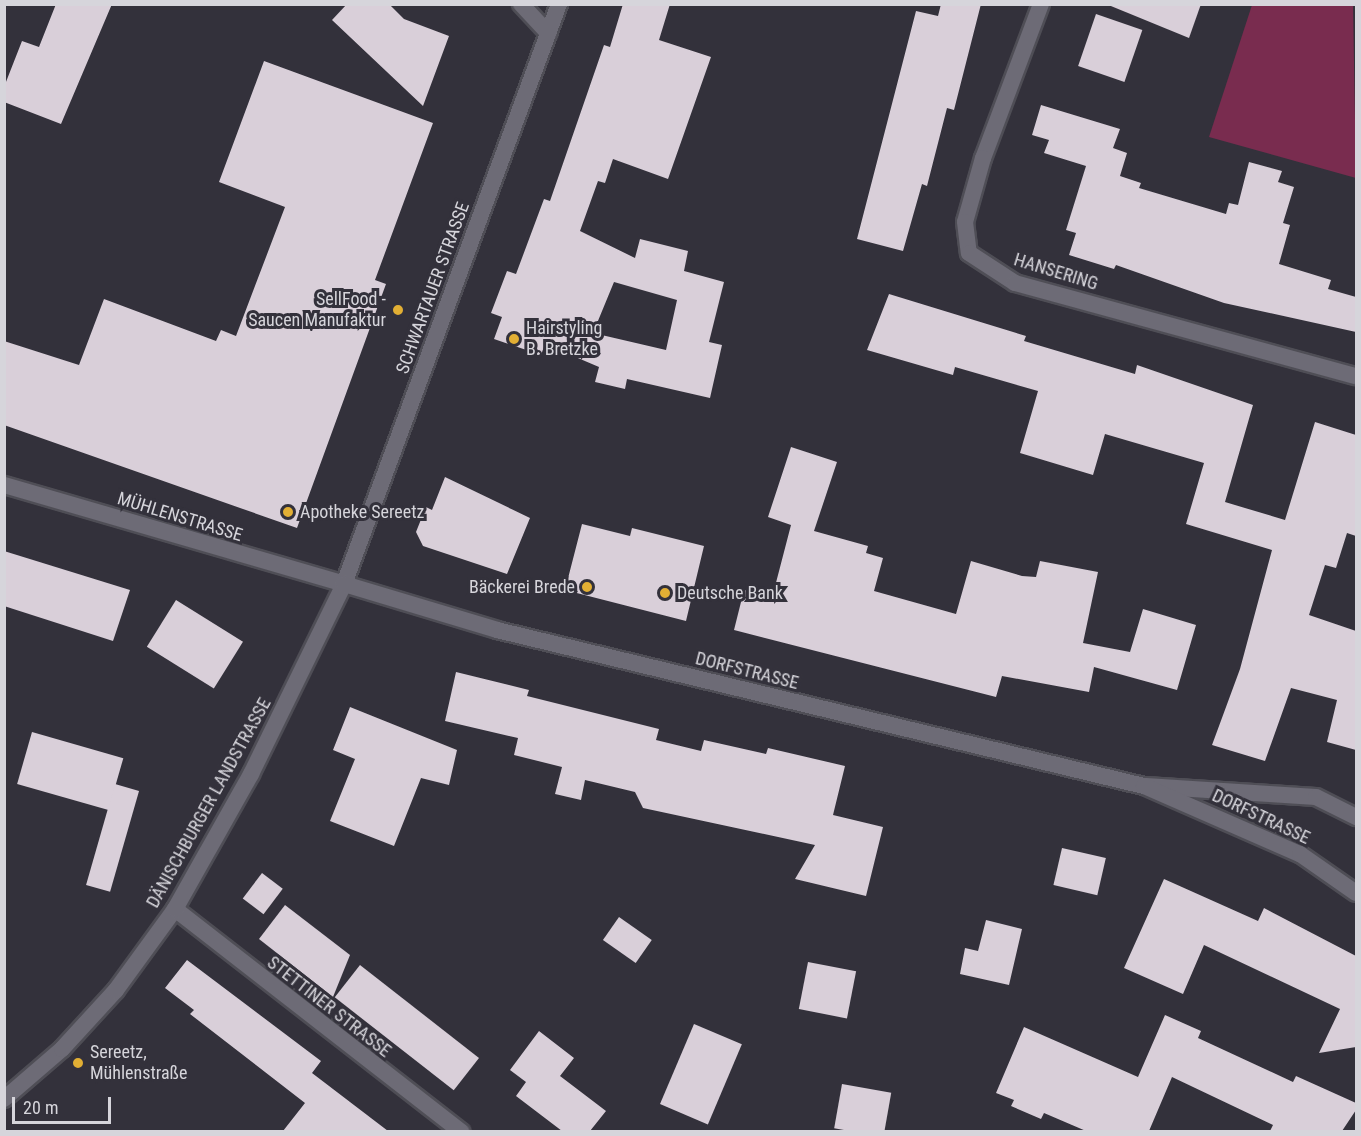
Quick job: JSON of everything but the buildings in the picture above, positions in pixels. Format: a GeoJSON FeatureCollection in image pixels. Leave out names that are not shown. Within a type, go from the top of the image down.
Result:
{"type":"FeatureCollection","features":[{"type":"Feature","properties":{"kind":"street"},"geometry":{"type":"LineString","coordinates":[[521,4],[548,33]]}},
{"type":"Feature","properties":{"kind":"street","name":"SCHWARTAUER STRASSE"},"geometry":{"type":"LineString","coordinates":[[344,584],[559,4]]}},
{"type":"Feature","properties":{"kind":"street","name":"HANSERING"},"geometry":{"type":"LineString","coordinates":[[1041,4],[983,158],[965,222],[969,253],[1015,283],[1356,376]]}},
{"type":"Feature","properties":{"kind":"street","name":"MÜHLENSTRASSE"},"geometry":{"type":"LineString","coordinates":[[4,485],[344,584]]}},
{"type":"Feature","properties":{"kind":"street","name":"DORFSTRASSE"},"geometry":{"type":"LineString","coordinates":[[344,584],[497,630],[1144,786],[1316,797],[1356,817]]}},
{"type":"Feature","properties":{"kind":"street","name":"DÄNISCHBURGER LANDSTRASSE"},"geometry":{"type":"LineString","coordinates":[[4,1099],[62,1049],[108,998],[175,909],[251,774],[344,584]]}},
{"type":"Feature","properties":{"kind":"street","name":"DORFSTRASSE"},"geometry":{"type":"LineString","coordinates":[[1144,786],[1300,854],[1356,893]]}},
{"type":"Feature","properties":{"kind":"street","name":"STETTINER STRASSE"},"geometry":{"type":"LineString","coordinates":[[175,909],[461,1131]]}},
{"type":"Feature","properties":{"kind":"shaded area"},"geometry":{"type":"Polygon","coordinates":[[[1252,5],[1353,5],[1356,178],[1209,137],[1252,5]]]}},
{"type":"Feature","properties":{"kind":"place","name":"SellFood - Saucen Manufaktur"},"geometry":{"type":"Point","coordinates":[398,310]}},
{"type":"Feature","properties":{"kind":"place","name":"Hairstyling B. Bretzke"},"geometry":{"type":"Point","coordinates":[514,339]}},
{"type":"Feature","properties":{"kind":"place","name":"Apotheke Sereetz"},"geometry":{"type":"Point","coordinates":[288,512]}},
{"type":"Feature","properties":{"kind":"place","name":"Bäckerei Brede"},"geometry":{"type":"Point","coordinates":[587,587]}},
{"type":"Feature","properties":{"kind":"place","name":"Deutsche Bank"},"geometry":{"type":"Point","coordinates":[665,593]}},
{"type":"Feature","properties":{"kind":"place","name":"Sereetz, Mühlenstraße"},"geometry":{"type":"Point","coordinates":[78,1063]}}]}
